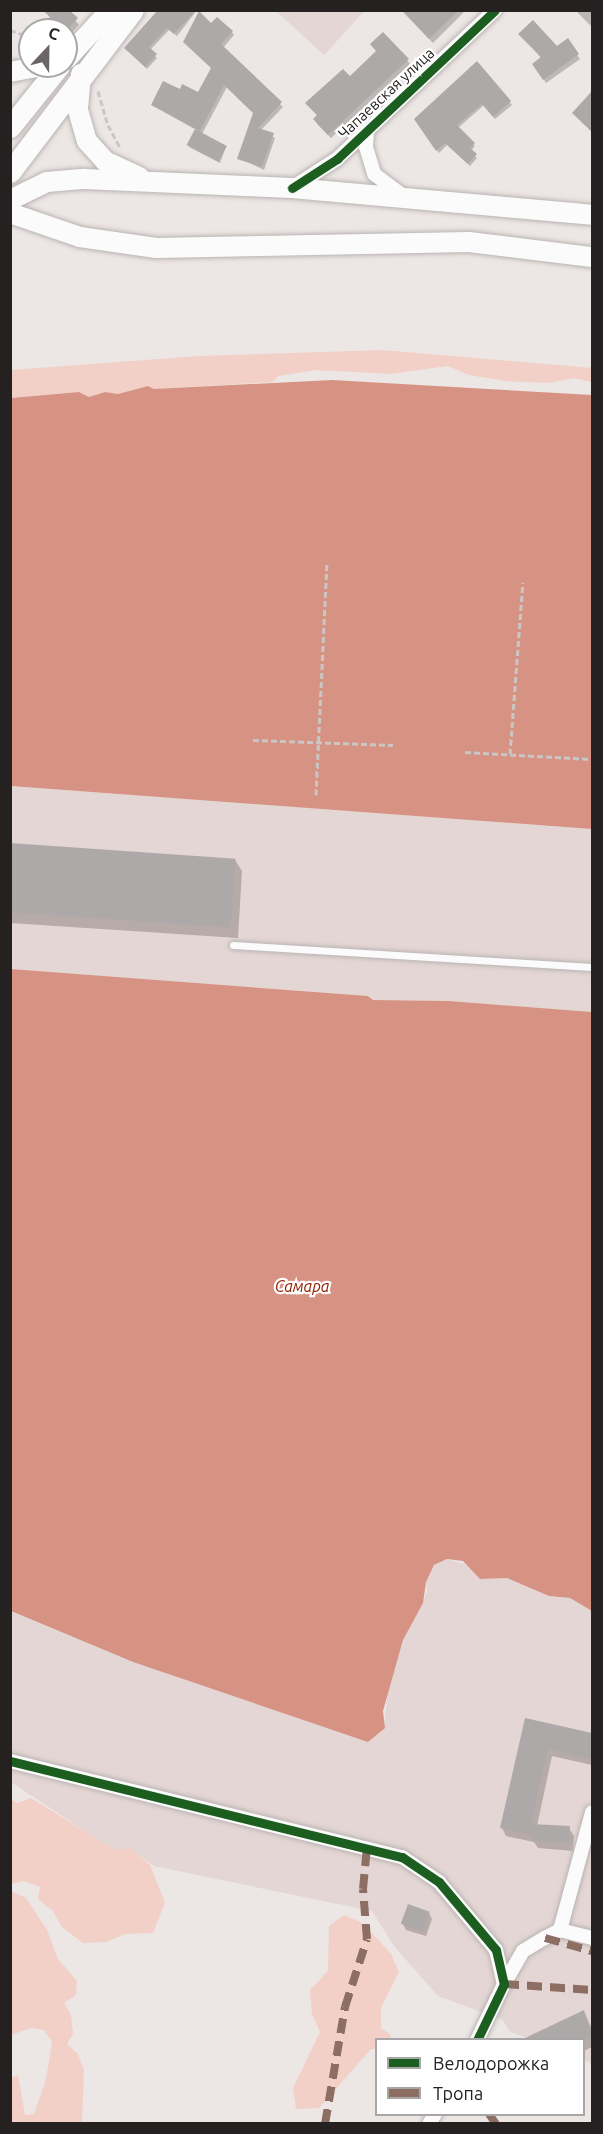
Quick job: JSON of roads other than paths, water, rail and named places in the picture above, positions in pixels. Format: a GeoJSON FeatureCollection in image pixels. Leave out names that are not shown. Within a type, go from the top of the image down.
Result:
{"type":"FeatureCollection","features":[{"type":"Feature","properties":{"kind":"main road"},"geometry":{"type":"LineString","coordinates":[[78,45],[110,10]]}},
{"type":"Feature","properties":{"kind":"main road"},"geometry":{"type":"LineString","coordinates":[[10,172],[89,81],[133,10]]}},
{"type":"Feature","properties":{"kind":"main road"},"geometry":{"type":"LineString","coordinates":[[10,128],[50,78]]}},
{"type":"Feature","properties":{"kind":"main road"},"geometry":{"type":"LineString","coordinates":[[89,81],[78,110],[87,141],[105,161],[153,182]]}},
{"type":"Feature","properties":{"kind":"main road"},"geometry":{"type":"LineString","coordinates":[[14,197],[59,180],[153,182],[292,188],[592,214]]}},
{"type":"Feature","properties":{"kind":"main road"},"geometry":{"type":"LineString","coordinates":[[10,213],[80,237],[156,248],[469,242],[592,257]]}},
{"type":"Feature","properties":{"kind":"street","name":"Чапаевская улица"},"geometry":{"type":"LineString","coordinates":[[292,188],[337,159],[495,10]]}},
{"type":"Feature","properties":{"kind":"street"},"geometry":{"type":"LineString","coordinates":[[367,132],[366,147],[374,174],[393,191],[409,197]]}},
{"type":"Feature","properties":{"kind":"street"},"geometry":{"type":"LineString","coordinates":[[10,1761],[402,1857],[439,1882],[477,1923],[496,1950],[504,1984]]}},
{"type":"Feature","properties":{"kind":"street"},"geometry":{"type":"LineString","coordinates":[[560,1930],[592,1812]]}},
{"type":"Feature","properties":{"kind":"street"},"geometry":{"type":"LineString","coordinates":[[478,2038],[523,1951],[560,1930],[592,1938]]}},
{"type":"Feature","properties":{"kind":"lane"},"geometry":{"type":"LineString","coordinates":[[233,945],[592,967]]}},
{"type":"Feature","properties":{"kind":"water"},"geometry":{"type":"Polygon","coordinates":[[[332,380],[592,395],[592,829],[11,786],[11,398],[79,392],[89,397],[105,392],[118,394],[148,386],[154,389],[332,380]]]}},
{"type":"Feature","properties":{"kind":"water","name":"Самара"},"geometry":{"type":"Polygon","coordinates":[[[11,969],[368,996],[373,1000],[449,1001],[592,1012],[592,1611],[570,1598],[549,1596],[507,1578],[480,1579],[463,1561],[447,1559],[434,1565],[426,1582],[423,1603],[403,1640],[383,1711],[385,1728],[368,1742],[133,1662],[11,1611],[11,969]]]}}]}
